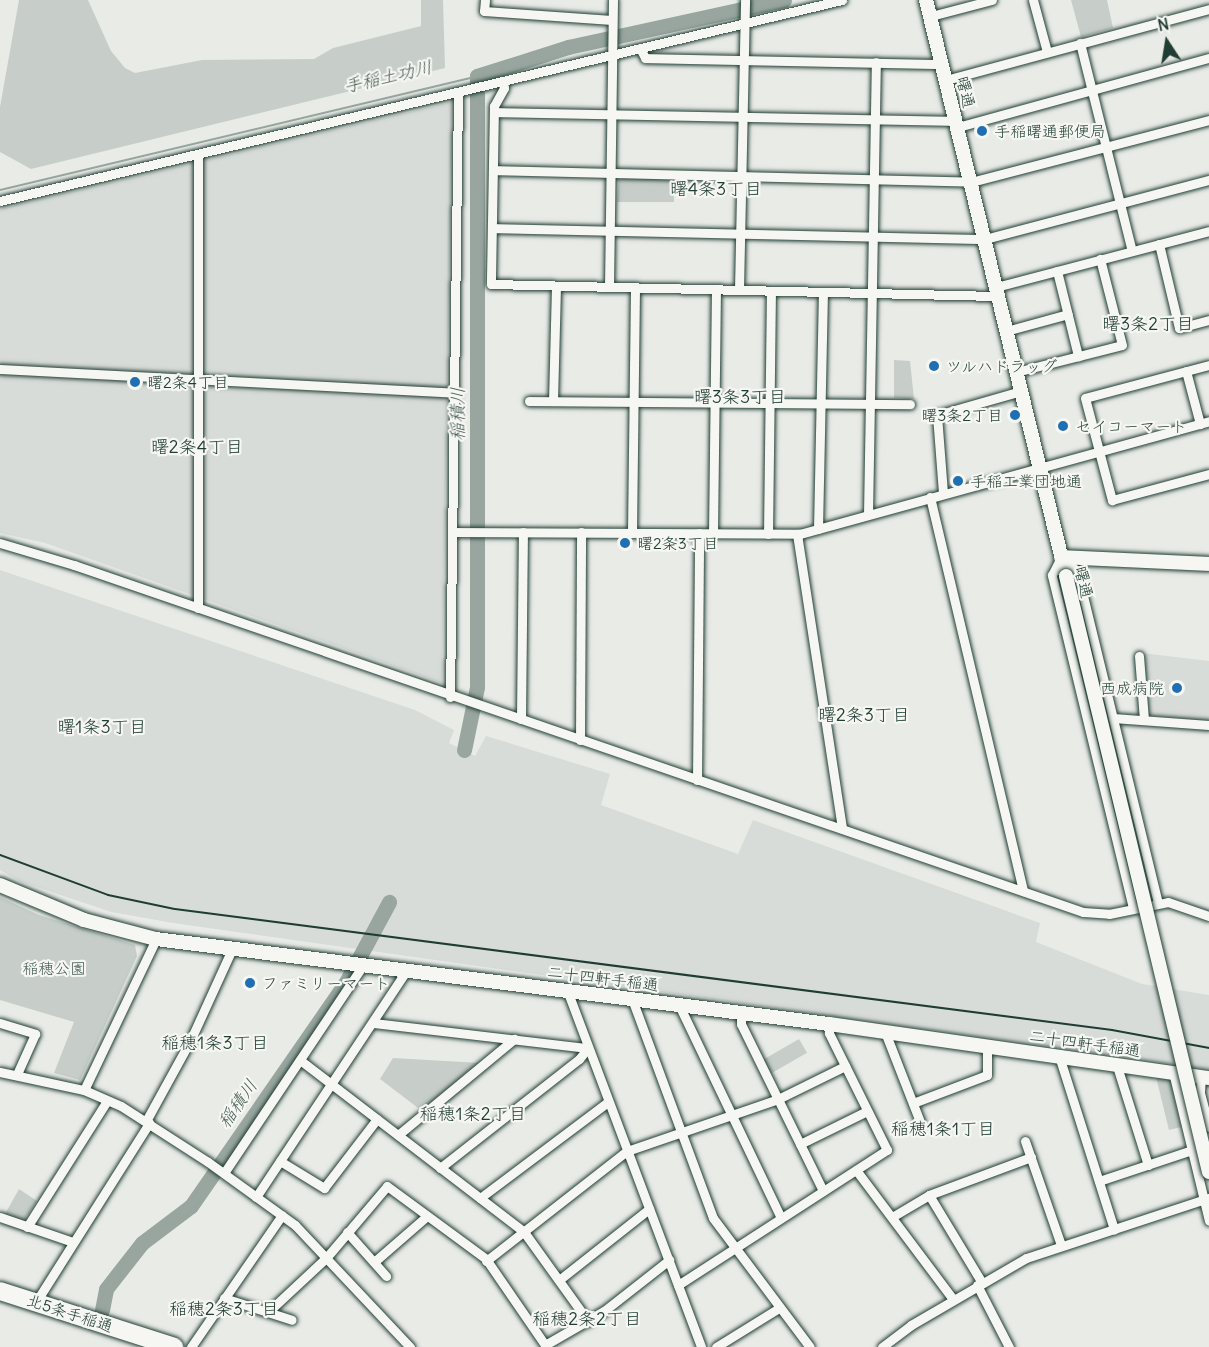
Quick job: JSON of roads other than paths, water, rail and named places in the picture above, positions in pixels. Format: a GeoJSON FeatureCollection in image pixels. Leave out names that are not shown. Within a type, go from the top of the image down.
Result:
{"type":"FeatureCollection","features":[{"type":"Feature","properties":{"kind":"highway","name":"北5条手稲通"},"geometry":{"type":"LineString","coordinates":[[0,1291],[174,1347]]}},
{"type":"Feature","properties":{"kind":"highway","name":"北5条手稲通"},"geometry":{"type":"LineString","coordinates":[[0,1300],[145,1347]]}},
{"type":"Feature","properties":{"kind":"street"},"geometry":{"type":"LineString","coordinates":[[485,0],[484,11],[612,20]]}},
{"type":"Feature","properties":{"kind":"street"},"geometry":{"type":"LineString","coordinates":[[609,287],[613,0]]}},
{"type":"Feature","properties":{"kind":"street"},"geometry":{"type":"LineString","coordinates":[[739,290],[746,60],[745,0]]}},
{"type":"Feature","properties":{"kind":"street"},"geometry":{"type":"LineString","coordinates":[[0,201],[458,92],[612,52],[640,48],[745,20],[842,0]]}},
{"type":"Feature","properties":{"kind":"street","name":"曙通"},"geometry":{"type":"LineString","coordinates":[[927,0],[1209,1172]]}},
{"type":"Feature","properties":{"kind":"street"},"geometry":{"type":"LineString","coordinates":[[930,16],[992,0]]}},
{"type":"Feature","properties":{"kind":"street"},"geometry":{"type":"LineString","coordinates":[[1033,0],[1047,52]]}},
{"type":"Feature","properties":{"kind":"street"},"geometry":{"type":"LineString","coordinates":[[946,80],[1209,9],[1207,0]]}},
{"type":"Feature","properties":{"kind":"street"},"geometry":{"type":"LineString","coordinates":[[1080,43],[1131,251]]}},
{"type":"Feature","properties":{"kind":"street"},"geometry":{"type":"LineString","coordinates":[[640,48],[645,58],[942,64]]}},
{"type":"Feature","properties":{"kind":"street"},"geometry":{"type":"LineString","coordinates":[[494,112],[957,124],[1209,58]]}},
{"type":"Feature","properties":{"kind":"street"},"geometry":{"type":"LineString","coordinates":[[868,514],[873,121],[876,62]]}},
{"type":"Feature","properties":{"kind":"street"},"geometry":{"type":"LineString","coordinates":[[503,81],[494,112],[491,284],[870,293],[997,292],[1057,271],[1209,231]]}},
{"type":"Feature","properties":{"kind":"street"},"geometry":{"type":"LineString","coordinates":[[450,697],[458,92]]}},
{"type":"Feature","properties":{"kind":"street"},"geometry":{"type":"LineString","coordinates":[[493,170],[971,182],[1209,120]]}},
{"type":"Feature","properties":{"kind":"street"},"geometry":{"type":"LineString","coordinates":[[198,154],[198,608]]}},
{"type":"Feature","properties":{"kind":"street"},"geometry":{"type":"LineString","coordinates":[[492,228],[985,239],[1209,180]]}},
{"type":"Feature","properties":{"kind":"street"},"geometry":{"type":"LineString","coordinates":[[1159,244],[1179,328],[1209,320]]}},
{"type":"Feature","properties":{"kind":"street"},"geometry":{"type":"LineString","coordinates":[[1016,372],[1122,345],[1100,259]]}},
{"type":"Feature","properties":{"kind":"street"},"geometry":{"type":"LineString","coordinates":[[1057,271],[1078,356]]}},
{"type":"Feature","properties":{"kind":"street"},"geometry":{"type":"LineString","coordinates":[[553,401],[556,286]]}},
{"type":"Feature","properties":{"kind":"street"},"geometry":{"type":"LineString","coordinates":[[632,533],[635,288]]}},
{"type":"Feature","properties":{"kind":"street"},"geometry":{"type":"LineString","coordinates":[[713,533],[716,290]]}},
{"type":"Feature","properties":{"kind":"street"},"geometry":{"type":"LineString","coordinates":[[768,534],[771,291]]}},
{"type":"Feature","properties":{"kind":"street"},"geometry":{"type":"LineString","coordinates":[[818,529],[823,292]]}},
{"type":"Feature","properties":{"kind":"street"},"geometry":{"type":"LineString","coordinates":[[1006,331],[1068,314]]}},
{"type":"Feature","properties":{"kind":"street"},"geometry":{"type":"LineString","coordinates":[[1209,365],[1084,398],[1112,500],[1209,474]]}},
{"type":"Feature","properties":{"kind":"street"},"geometry":{"type":"LineString","coordinates":[[0,369],[455,393]]}},
{"type":"Feature","properties":{"kind":"street"},"geometry":{"type":"LineString","coordinates":[[453,532],[797,534],[1038,466],[1204,423],[1186,371]]}},
{"type":"Feature","properties":{"kind":"street"},"geometry":{"type":"LineString","coordinates":[[943,493],[937,415],[1021,391]]}},
{"type":"Feature","properties":{"kind":"street"},"geometry":{"type":"LineString","coordinates":[[529,401],[910,404]]}},
{"type":"Feature","properties":{"kind":"street"},"geometry":{"type":"LineString","coordinates":[[930,497],[1023,891]]}},
{"type":"Feature","properties":{"kind":"street"},"geometry":{"type":"LineString","coordinates":[[521,719],[523,532]]}},
{"type":"Feature","properties":{"kind":"street"},"geometry":{"type":"LineString","coordinates":[[580,740],[581,532]]}},
{"type":"Feature","properties":{"kind":"street"},"geometry":{"type":"LineString","coordinates":[[697,780],[699,533]]}},
{"type":"Feature","properties":{"kind":"street"},"geometry":{"type":"LineString","coordinates":[[797,534],[842,829]]}},
{"type":"Feature","properties":{"kind":"street"},"geometry":{"type":"LineString","coordinates":[[0,543],[198,608],[464,702],[521,719],[1092,914],[1168,902],[1209,916]]}},
{"type":"Feature","properties":{"kind":"street"},"geometry":{"type":"LineString","coordinates":[[1061,557],[1209,564]]}},
{"type":"Feature","properties":{"kind":"street"},"geometry":{"type":"LineString","coordinates":[[1061,557],[1077,571],[1158,903]]}},
{"type":"Feature","properties":{"kind":"street"},"geometry":{"type":"LineString","coordinates":[[1061,557],[1052,575],[1133,908]]}},
{"type":"Feature","properties":{"kind":"street"},"geometry":{"type":"LineString","coordinates":[[1139,656],[1144,720]]}},
{"type":"Feature","properties":{"kind":"street"},"geometry":{"type":"LineString","coordinates":[[1113,718],[1209,726]]}},
{"type":"Feature","properties":{"kind":"street","name":"二十四軒手稲通"},"geometry":{"type":"LineString","coordinates":[[0,885],[84,920],[156,939],[829,1024],[1116,1063],[1205,1078]]}},
{"type":"Feature","properties":{"kind":"street"},"geometry":{"type":"LineString","coordinates":[[84,1090],[156,939]]}},
{"type":"Feature","properties":{"kind":"street"},"geometry":{"type":"LineString","coordinates":[[36,1302],[147,1122],[191,1039],[233,948]]}},
{"type":"Feature","properties":{"kind":"street"},"geometry":{"type":"LineString","coordinates":[[222,1172],[300,1060],[362,964]]}},
{"type":"Feature","properties":{"kind":"street"},"geometry":{"type":"LineString","coordinates":[[256,1197],[374,1023],[406,970]]}},
{"type":"Feature","properties":{"kind":"street"},"geometry":{"type":"LineString","coordinates":[[567,990],[701,1347]]}},
{"type":"Feature","properties":{"kind":"street"},"geometry":{"type":"LineString","coordinates":[[632,999],[678,1133],[713,1218],[810,1347]]}},
{"type":"Feature","properties":{"kind":"street"},"geometry":{"type":"LineString","coordinates":[[679,1005],[781,1218]]}},
{"type":"Feature","properties":{"kind":"street"},"geometry":{"type":"LineString","coordinates":[[741,1013],[741,1024],[823,1191]]}},
{"type":"Feature","properties":{"kind":"street"},"geometry":{"type":"LineString","coordinates":[[0,1023],[35,1034],[17,1074]]}},
{"type":"Feature","properties":{"kind":"street"},"geometry":{"type":"LineString","coordinates":[[374,1023],[588,1048]]}},
{"type":"Feature","properties":{"kind":"street"},"geometry":{"type":"LineString","coordinates":[[678,1285],[736,1250],[781,1218],[887,1150],[829,1033],[829,1024]]}},
{"type":"Feature","properties":{"kind":"street"},"geometry":{"type":"LineString","coordinates":[[885,1032],[920,1122]]}},
{"type":"Feature","properties":{"kind":"street"},"geometry":{"type":"LineString","coordinates":[[398,1135],[514,1039]]}},
{"type":"Feature","properties":{"kind":"street"},"geometry":{"type":"LineString","coordinates":[[913,1103],[987,1075],[987,1047]]}},
{"type":"Feature","properties":{"kind":"street"},"geometry":{"type":"LineString","coordinates":[[440,1168],[579,1059],[588,1048]]}},
{"type":"Feature","properties":{"kind":"street"},"geometry":{"type":"LineString","coordinates":[[1059,1056],[1114,1229]]}},
{"type":"Feature","properties":{"kind":"street"},"geometry":{"type":"LineString","coordinates":[[300,1060],[524,1232],[588,1321]]}},
{"type":"Feature","properties":{"kind":"street"},"geometry":{"type":"LineString","coordinates":[[1116,1063],[1148,1165]]}},
{"type":"Feature","properties":{"kind":"street"},"geometry":{"type":"LineString","coordinates":[[486,1260],[627,1151],[778,1099],[845,1066]]}},
{"type":"Feature","properties":{"kind":"street"},"geometry":{"type":"LineString","coordinates":[[0,1072],[84,1090],[147,1122],[208,1162],[282,1215],[410,1347]]}},
{"type":"Feature","properties":{"kind":"street"},"geometry":{"type":"LineString","coordinates":[[1173,1072],[1192,1150],[1207,1199],[1209,1221]]}},
{"type":"Feature","properties":{"kind":"street"},"geometry":{"type":"LineString","coordinates":[[1205,1078],[1200,1093],[1209,1127]]}},
{"type":"Feature","properties":{"kind":"street"},"geometry":{"type":"LineString","coordinates":[[27,1227],[107,1101]]}},
{"type":"Feature","properties":{"kind":"street"},"geometry":{"type":"LineString","coordinates":[[480,1198],[608,1102]]}},
{"type":"Feature","properties":{"kind":"street"},"geometry":{"type":"LineString","coordinates":[[800,1144],[867,1111]]}},
{"type":"Feature","properties":{"kind":"street"},"geometry":{"type":"LineString","coordinates":[[280,1161],[324,1188],[376,1119]]}},
{"type":"Feature","properties":{"kind":"street"},"geometry":{"type":"LineString","coordinates":[[1025,1141],[1061,1245]]}},
{"type":"Feature","properties":{"kind":"street"},"geometry":{"type":"LineString","coordinates":[[1099,1181],[1192,1150]]}},
{"type":"Feature","properties":{"kind":"street"},"geometry":{"type":"LineString","coordinates":[[892,1217],[929,1195],[1031,1157]]}},
{"type":"Feature","properties":{"kind":"street"},"geometry":{"type":"LineString","coordinates":[[856,1170],[953,1299]]}},
{"type":"Feature","properties":{"kind":"street"},"geometry":{"type":"LineString","coordinates":[[268,1312],[326,1258],[387,1186],[486,1260],[545,1345],[588,1321],[669,1260]]}},
{"type":"Feature","properties":{"kind":"street"},"geometry":{"type":"LineString","coordinates":[[929,1195],[980,1284],[1009,1347]]}},
{"type":"Feature","properties":{"kind":"street"},"geometry":{"type":"LineString","coordinates":[[882,1347],[953,1299],[1061,1245],[1207,1199]]}},
{"type":"Feature","properties":{"kind":"street"},"geometry":{"type":"LineString","coordinates":[[559,1280],[649,1209]]}},
{"type":"Feature","properties":{"kind":"street"},"geometry":{"type":"LineString","coordinates":[[191,1347],[282,1215]]}},
{"type":"Feature","properties":{"kind":"street"},"geometry":{"type":"LineString","coordinates":[[374,1262],[427,1216]]}},
{"type":"Feature","properties":{"kind":"street"},"geometry":{"type":"LineString","coordinates":[[0,1217],[74,1242]]}},
{"type":"Feature","properties":{"kind":"street"},"geometry":{"type":"LineString","coordinates":[[347,1232],[386,1276]]}},
{"type":"Feature","properties":{"kind":"street"},"geometry":{"type":"LineString","coordinates":[[224,1298],[292,1320]]}},
{"type":"Feature","properties":{"kind":"street"},"geometry":{"type":"LineString","coordinates":[[716,1347],[779,1308]]}},
{"type":"Feature","properties":{"kind":"waterway","name":"稲積川"},"geometry":{"type":"LineString","coordinates":[[464,750],[477,687],[477,76],[568,47],[784,0]]}},
{"type":"Feature","properties":{"kind":"waterway","name":"手稲土功川"},"geometry":{"type":"LineString","coordinates":[[0,190],[477,76]]}},
{"type":"Feature","properties":{"kind":"waterway","name":"稲積川"},"geometry":{"type":"LineString","coordinates":[[102,1310],[106,1289],[142,1243],[191,1206],[346,982],[389,902]]}},
{"type":"Feature","properties":{"kind":"railway"},"geometry":{"type":"LineString","coordinates":[[0,855],[108,895],[175,909],[1112,1030],[1209,1048]]}},
{"type":"Feature","properties":{"kind":"place","name":"手稲曙通郵便局"},"geometry":{"type":"Point","coordinates":[982,131]}},
{"type":"Feature","properties":{"kind":"place","name":"ツルハドラッグ"},"geometry":{"type":"Point","coordinates":[934,366]}},
{"type":"Feature","properties":{"kind":"place","name":"曙2条4丁目"},"geometry":{"type":"Point","coordinates":[135,382]}},
{"type":"Feature","properties":{"kind":"place","name":"曙3条2丁目"},"geometry":{"type":"Point","coordinates":[1015,415]}},
{"type":"Feature","properties":{"kind":"place","name":"セイコーマート"},"geometry":{"type":"Point","coordinates":[1063,426]}},
{"type":"Feature","properties":{"kind":"place","name":"手稲工業団地通"},"geometry":{"type":"Point","coordinates":[958,481]}},
{"type":"Feature","properties":{"kind":"place","name":"曙2条3丁目"},"geometry":{"type":"Point","coordinates":[625,543]}},
{"type":"Feature","properties":{"kind":"place","name":"西成病院"},"geometry":{"type":"Point","coordinates":[1177,688]}},
{"type":"Feature","properties":{"kind":"place","name":"ファミリーマート"},"geometry":{"type":"Point","coordinates":[250,983]}},
{"type":"Feature","properties":{"kind":"district","name":"曙4条3丁目"},"geometry":{"type":"Point","coordinates":[716,189]}},
{"type":"Feature","properties":{"kind":"district","name":"曙3条2丁目"},"geometry":{"type":"Point","coordinates":[1148,324]}},
{"type":"Feature","properties":{"kind":"district","name":"曙3条3丁目"},"geometry":{"type":"Point","coordinates":[740,397]}},
{"type":"Feature","properties":{"kind":"district","name":"曙2条4丁目"},"geometry":{"type":"Point","coordinates":[197,447]}},
{"type":"Feature","properties":{"kind":"district","name":"曙2条3丁目"},"geometry":{"type":"Point","coordinates":[864,715]}},
{"type":"Feature","properties":{"kind":"district","name":"曙1条3丁目"},"geometry":{"type":"Point","coordinates":[102,727]}},
{"type":"Feature","properties":{"kind":"district","name":"稲穂1条3丁目"},"geometry":{"type":"Point","coordinates":[215,1043]}},
{"type":"Feature","properties":{"kind":"district","name":"稲穂1条2丁目"},"geometry":{"type":"Point","coordinates":[473,1114]}},
{"type":"Feature","properties":{"kind":"district","name":"稲穂1条1丁目"},"geometry":{"type":"Point","coordinates":[943,1129]}},
{"type":"Feature","properties":{"kind":"district","name":"稲穂2条3丁目"},"geometry":{"type":"Point","coordinates":[224,1309]}},
{"type":"Feature","properties":{"kind":"district","name":"稲穂2条2丁目"},"geometry":{"type":"Point","coordinates":[587,1319]}},
{"type":"Feature","properties":{"kind":"park label","name":"稲穂公園"},"geometry":{"type":"Point","coordinates":[54,968]}}]}
